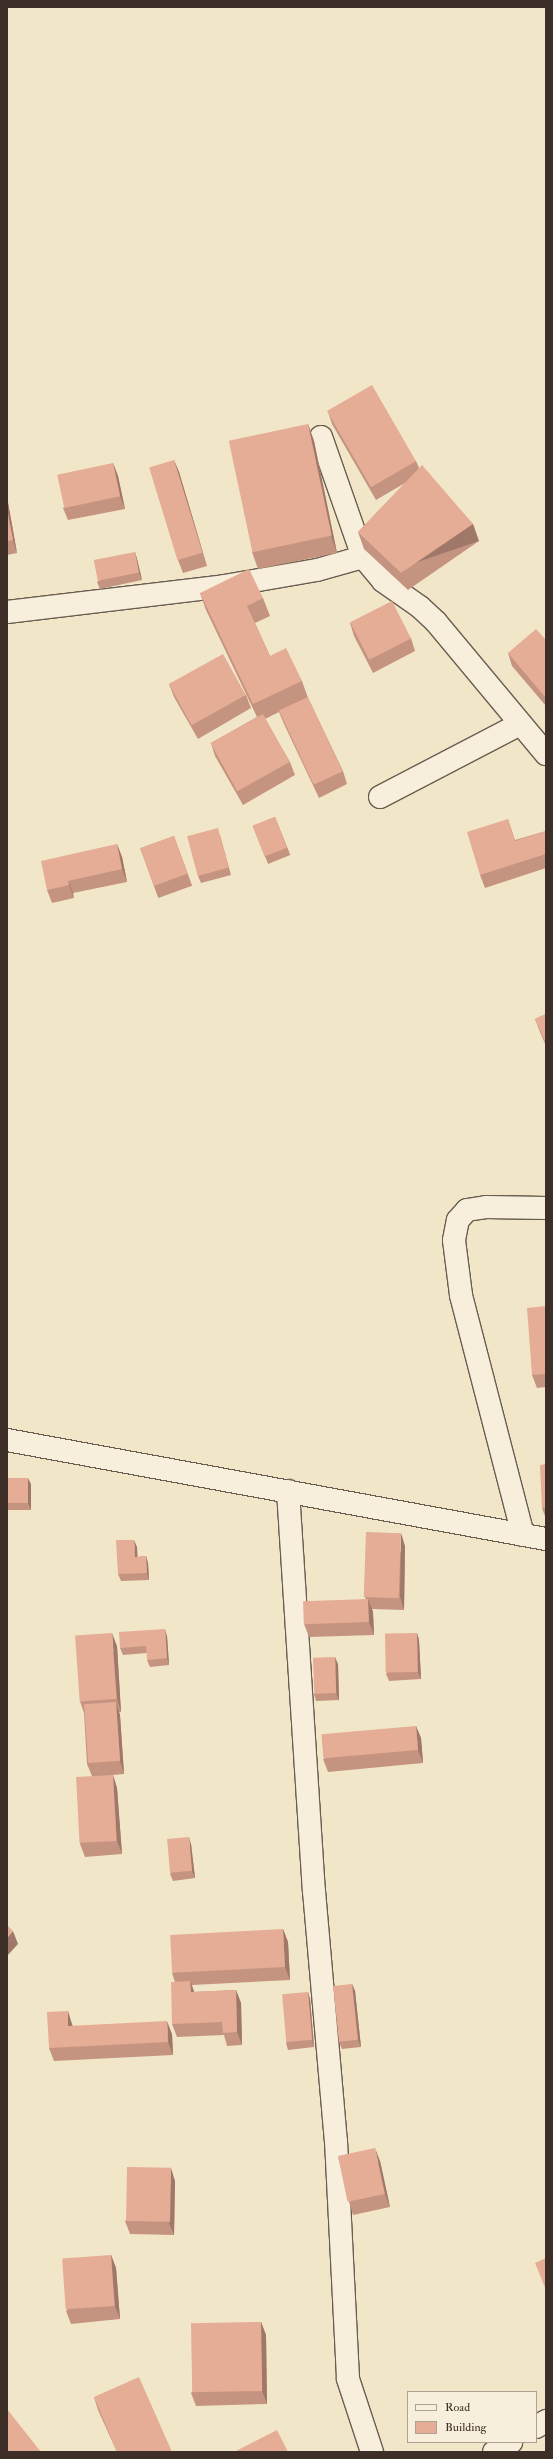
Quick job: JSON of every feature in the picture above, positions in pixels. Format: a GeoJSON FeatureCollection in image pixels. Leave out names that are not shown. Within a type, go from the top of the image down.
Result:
{"type":"FeatureCollection","features":[{"type":"Feature","properties":{"kind":"street"},"geometry":{"type":"LineString","coordinates":[[321,437],[364,557],[383,581],[420,607],[436,622],[546,754]]}},
{"type":"Feature","properties":{"kind":"street"},"geometry":{"type":"LineString","coordinates":[[7,612],[224,586],[317,570],[364,557]]}},
{"type":"Feature","properties":{"kind":"street"},"geometry":{"type":"LineString","coordinates":[[380,797],[520,724]]}},
{"type":"Feature","properties":{"kind":"street"},"geometry":{"type":"LineString","coordinates":[[523,1535],[461,1295],[454,1240],[458,1220],[467,1210],[486,1207],[546,1208]]}},
{"type":"Feature","properties":{"kind":"street"},"geometry":{"type":"LineString","coordinates":[[7,1440],[546,1539]]}},
{"type":"Feature","properties":{"kind":"street"},"geometry":{"type":"LineString","coordinates":[[288,1491],[314,1891],[336,2141],[348,2379],[372,2452]]}},
{"type":"Feature","properties":{"kind":"street"},"geometry":{"type":"LineString","coordinates":[[537,2426],[546,2421]]}},
{"type":"Feature","properties":{"kind":"street"},"geometry":{"type":"LineString","coordinates":[[494,2452],[509,2443]]}},
{"type":"Feature","properties":{"kind":"building"},"geometry":{"type":"Polygon","coordinates":[[[372,385],[416,461],[371,487],[327,411],[372,385]]]}},
{"type":"Feature","properties":{"kind":"building"},"geometry":{"type":"Polygon","coordinates":[[[308,424],[332,536],[252,552],[229,441],[308,424]]]}},
{"type":"Feature","properties":{"kind":"building"},"geometry":{"type":"Polygon","coordinates":[[[174,460],[202,553],[177,560],[149,468],[174,460]]]}},
{"type":"Feature","properties":{"kind":"building"},"geometry":{"type":"Polygon","coordinates":[[[113,463],[120,496],[64,508],[57,475],[113,463]]]}},
{"type":"Feature","properties":{"kind":"building"},"geometry":{"type":"Polygon","coordinates":[[[422,465],[473,524],[401,573],[358,532],[422,465]]]}},
{"type":"Feature","properties":{"kind":"building"},"geometry":{"type":"Polygon","coordinates":[[[7,509],[13,540],[7,541],[7,509]]]}},
{"type":"Feature","properties":{"kind":"building"},"geometry":{"type":"Polygon","coordinates":[[[135,552],[139,573],[98,581],[94,560],[135,552]]]}},
{"type":"Feature","properties":{"kind":"building"},"geometry":{"type":"Polygon","coordinates":[[[249,569],[263,598],[247,606],[270,656],[286,648],[302,681],[253,704],[200,593],[249,569]]]}},
{"type":"Feature","properties":{"kind":"building"},"geometry":{"type":"Polygon","coordinates":[[[392,601],[411,638],[369,660],[350,622],[392,601]]]}},
{"type":"Feature","properties":{"kind":"building"},"geometry":{"type":"Polygon","coordinates":[[[536,629],[546,640],[545,697],[508,653],[536,629]]]}},
{"type":"Feature","properties":{"kind":"building"},"geometry":{"type":"Polygon","coordinates":[[[223,654],[246,695],[192,725],[169,684],[223,654]]]}},
{"type":"Feature","properties":{"kind":"building"},"geometry":{"type":"Polygon","coordinates":[[[308,697],[343,771],[314,785],[279,711],[308,697]]]}},
{"type":"Feature","properties":{"kind":"building"},"geometry":{"type":"Polygon","coordinates":[[[263,714],[290,762],[237,791],[211,743],[263,714]]]}},
{"type":"Feature","properties":{"kind":"building"},"geometry":{"type":"Polygon","coordinates":[[[275,817],[287,848],[264,856],[253,826],[275,817]]]}},
{"type":"Feature","properties":{"kind":"building"},"geometry":{"type":"Polygon","coordinates":[[[508,819],[515,841],[546,831],[546,854],[480,875],[467,832],[508,819]]]}},
{"type":"Feature","properties":{"kind":"building"},"geometry":{"type":"Polygon","coordinates":[[[218,828],[229,868],[198,876],[187,836],[218,828]]]}},
{"type":"Feature","properties":{"kind":"building"},"geometry":{"type":"Polygon","coordinates":[[[174,836],[188,874],[154,886],[140,848],[174,836]]]}},
{"type":"Feature","properties":{"kind":"building"},"geometry":{"type":"Polygon","coordinates":[[[117,844],[122,869],[68,881],[69,885],[47,890],[41,861],[117,844]]]}},
{"type":"Feature","properties":{"kind":"building"},"geometry":{"type":"Polygon","coordinates":[[[546,1014],[546,1043],[535,1019],[546,1014]]]}},
{"type":"Feature","properties":{"kind":"building"},"geometry":{"type":"Polygon","coordinates":[[[546,1306],[546,1374],[532,1375],[527,1308],[546,1306]]]}},
{"type":"Feature","properties":{"kind":"building"},"geometry":{"type":"Polygon","coordinates":[[[546,1464],[546,1508],[542,1508],[540,1465],[546,1464]]]}},
{"type":"Feature","properties":{"kind":"building"},"geometry":{"type":"Polygon","coordinates":[[[7,1478],[28,1478],[28,1503],[7,1503],[7,1478]]]}},
{"type":"Feature","properties":{"kind":"building"},"geometry":{"type":"Polygon","coordinates":[[[366,1532],[401,1533],[399,1598],[364,1597],[366,1532]]]}},
{"type":"Feature","properties":{"kind":"building"},"geometry":{"type":"Polygon","coordinates":[[[116,1540],[134,1540],[135,1557],[146,1556],[147,1573],[118,1574],[116,1540]]]}},
{"type":"Feature","properties":{"kind":"building"},"geometry":{"type":"Polygon","coordinates":[[[368,1599],[369,1622],[304,1624],[303,1601],[368,1599]]]}},
{"type":"Feature","properties":{"kind":"building"},"geometry":{"type":"Polygon","coordinates":[[[165,1629],[167,1658],[147,1660],[146,1646],[120,1648],[119,1632],[165,1629]]]}},
{"type":"Feature","properties":{"kind":"building"},"geometry":{"type":"Polygon","coordinates":[[[112,1633],[117,1699],[80,1701],[75,1636],[112,1633]]]}},
{"type":"Feature","properties":{"kind":"building"},"geometry":{"type":"Polygon","coordinates":[[[417,1633],[418,1672],[386,1673],[385,1634],[417,1633]]]}},
{"type":"Feature","properties":{"kind":"building"},"geometry":{"type":"Polygon","coordinates":[[[335,1657],[336,1693],[314,1694],[313,1658],[335,1657]]]}},
{"type":"Feature","properties":{"kind":"building"},"geometry":{"type":"Polygon","coordinates":[[[116,1702],[120,1761],[88,1763],[84,1704],[116,1702]]]}},
{"type":"Feature","properties":{"kind":"building"},"geometry":{"type":"Polygon","coordinates":[[[416,1726],[418,1750],[323,1758],[321,1734],[416,1726]]]}},
{"type":"Feature","properties":{"kind":"building"},"geometry":{"type":"Polygon","coordinates":[[[113,1775],[116,1841],[80,1843],[76,1777],[113,1775]]]}},
{"type":"Feature","properties":{"kind":"building"},"geometry":{"type":"Polygon","coordinates":[[[189,1837],[192,1871],[170,1873],[167,1839],[189,1837]]]}},
{"type":"Feature","properties":{"kind":"building"},"geometry":{"type":"Polygon","coordinates":[[[7,1925],[13,1931],[7,1938],[7,1925]]]}},
{"type":"Feature","properties":{"kind":"building"},"geometry":{"type":"Polygon","coordinates":[[[283,1929],[285,1967],[172,1973],[170,1935],[283,1929]]]}},
{"type":"Feature","properties":{"kind":"building"},"geometry":{"type":"Polygon","coordinates":[[[190,1981],[191,1992],[236,1990],[237,2032],[223,2033],[222,2022],[172,2024],[171,1982],[190,1981]]]}},
{"type":"Feature","properties":{"kind":"building"},"geometry":{"type":"Polygon","coordinates":[[[352,1984],[358,2040],[339,2042],[333,1986],[352,1984]]]}},
{"type":"Feature","properties":{"kind":"building"},"geometry":{"type":"Polygon","coordinates":[[[308,1992],[312,2040],[286,2042],[282,1994],[308,1992]]]}},
{"type":"Feature","properties":{"kind":"building"},"geometry":{"type":"Polygon","coordinates":[[[68,2011],[68,2026],[167,2021],[168,2042],[49,2048],[47,2012],[68,2011]]]}},
{"type":"Feature","properties":{"kind":"building"},"geometry":{"type":"Polygon","coordinates":[[[375,2148],[385,2194],[348,2202],[338,2156],[375,2148]]]}},
{"type":"Feature","properties":{"kind":"building"},"geometry":{"type":"Polygon","coordinates":[[[127,2167],[171,2168],[170,2222],[126,2221],[127,2167]]]}},
{"type":"Feature","properties":{"kind":"building"},"geometry":{"type":"Polygon","coordinates":[[[111,2255],[115,2306],[66,2309],[62,2258],[111,2255]]]}},
{"type":"Feature","properties":{"kind":"building"},"geometry":{"type":"Polygon","coordinates":[[[546,2258],[546,2290],[535,2263],[546,2258]]]}},
{"type":"Feature","properties":{"kind":"building"},"geometry":{"type":"Polygon","coordinates":[[[261,2322],[262,2391],[192,2392],[191,2323],[261,2322]]]}},
{"type":"Feature","properties":{"kind":"building"},"geometry":{"type":"Polygon","coordinates":[[[139,2377],[172,2452],[117,2452],[94,2397],[139,2377]]]}},
{"type":"Feature","properties":{"kind":"building"},"geometry":{"type":"Polygon","coordinates":[[[7,2409],[41,2452],[7,2452],[7,2409]]]}},
{"type":"Feature","properties":{"kind":"building"},"geometry":{"type":"Polygon","coordinates":[[[277,2430],[288,2452],[234,2452],[277,2430]]]}}]}
